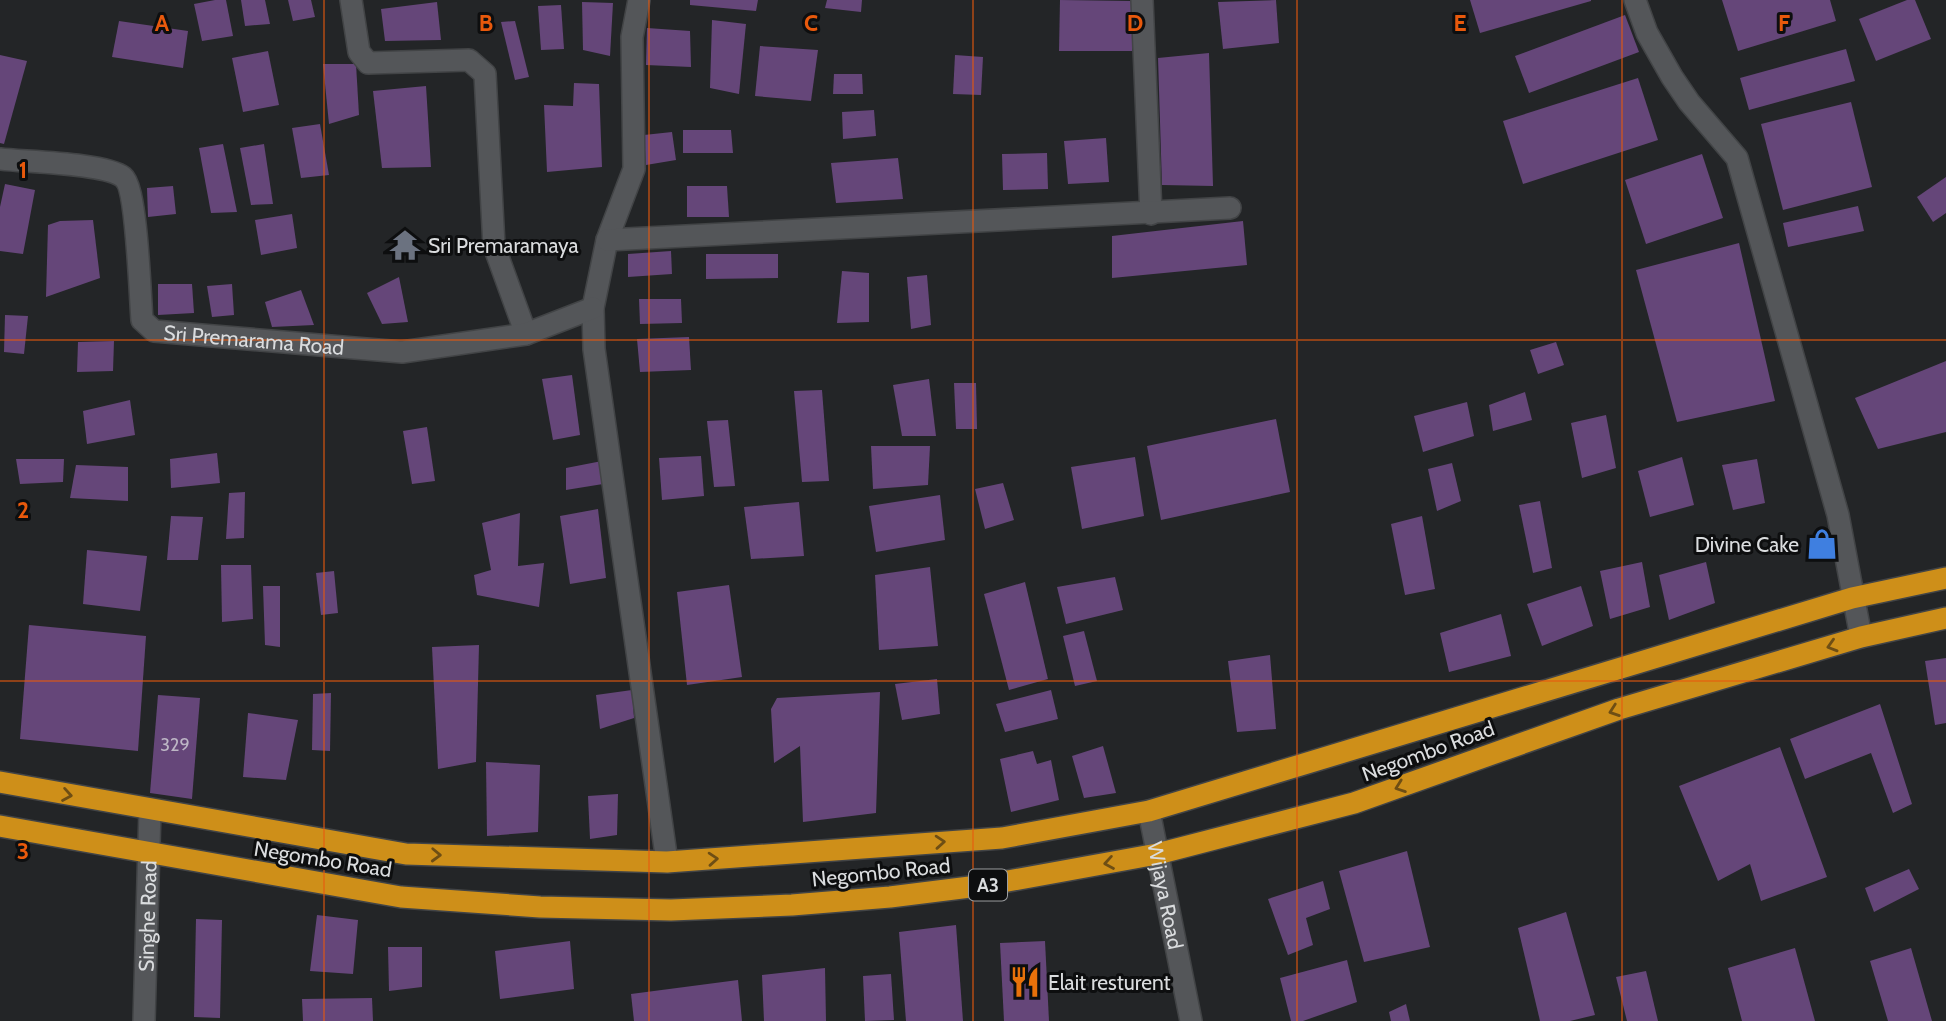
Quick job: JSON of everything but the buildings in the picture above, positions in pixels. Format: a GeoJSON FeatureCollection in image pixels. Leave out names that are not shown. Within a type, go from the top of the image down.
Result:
{"type":"FeatureCollection","features":[{"type":"Feature","properties":{"kind":"highway","name":"Negombo Road"},"geometry":{"type":"LineString","coordinates":[[0,782],[406,854],[667,862],[1002,838],[1149,811],[1852,598],[1946,579]]}},
{"type":"Feature","properties":{"kind":"highway","name":"Negombo Road"},"geometry":{"type":"LineString","coordinates":[[0,826],[401,897],[540,907],[671,910],[890,898],[986,885],[1157,854],[1354,803],[1619,709],[1861,637],[1946,618]]}},
{"type":"Feature","properties":{"kind":"street"},"geometry":{"type":"LineString","coordinates":[[351,0],[359,52],[368,63],[469,60],[485,74],[494,246],[526,334]]}},
{"type":"Feature","properties":{"kind":"street"},"geometry":{"type":"LineString","coordinates":[[639,0],[632,37],[634,169],[607,240],[593,308],[594,349],[667,862]]}},
{"type":"Feature","properties":{"kind":"street"},"geometry":{"type":"LineString","coordinates":[[1142,0],[1151,214]]}},
{"type":"Feature","properties":{"kind":"street"},"geometry":{"type":"LineString","coordinates":[[1635,0],[1647,33],[1672,78],[1737,158],[1838,515],[1861,637]]}},
{"type":"Feature","properties":{"kind":"street","name":"Sri Premarama Road"},"geometry":{"type":"LineString","coordinates":[[0,159],[93,168],[122,177],[130,188],[133,209],[142,320],[154,331],[402,352],[526,334],[593,308]]}},
{"type":"Feature","properties":{"kind":"street"},"geometry":{"type":"LineString","coordinates":[[607,240],[1230,208]]}},
{"type":"Feature","properties":{"kind":"street","name":"Singhe Road"},"geometry":{"type":"LineString","coordinates":[[144,1021],[150,810]]}},
{"type":"Feature","properties":{"kind":"street","name":"Wijaya Road"},"geometry":{"type":"LineString","coordinates":[[1149,811],[1191,1021]]}},
{"type":"Feature","properties":{"kind":"place","name":"Sri Premaramaya"},"geometry":{"type":"Point","coordinates":[405,245]}},
{"type":"Feature","properties":{"kind":"place","name":"Divine Cake"},"geometry":{"type":"Point","coordinates":[1822,544]}},
{"type":"Feature","properties":{"kind":"place","name":"Elait resturent"},"geometry":{"type":"Point","coordinates":[1025,982]}}]}
